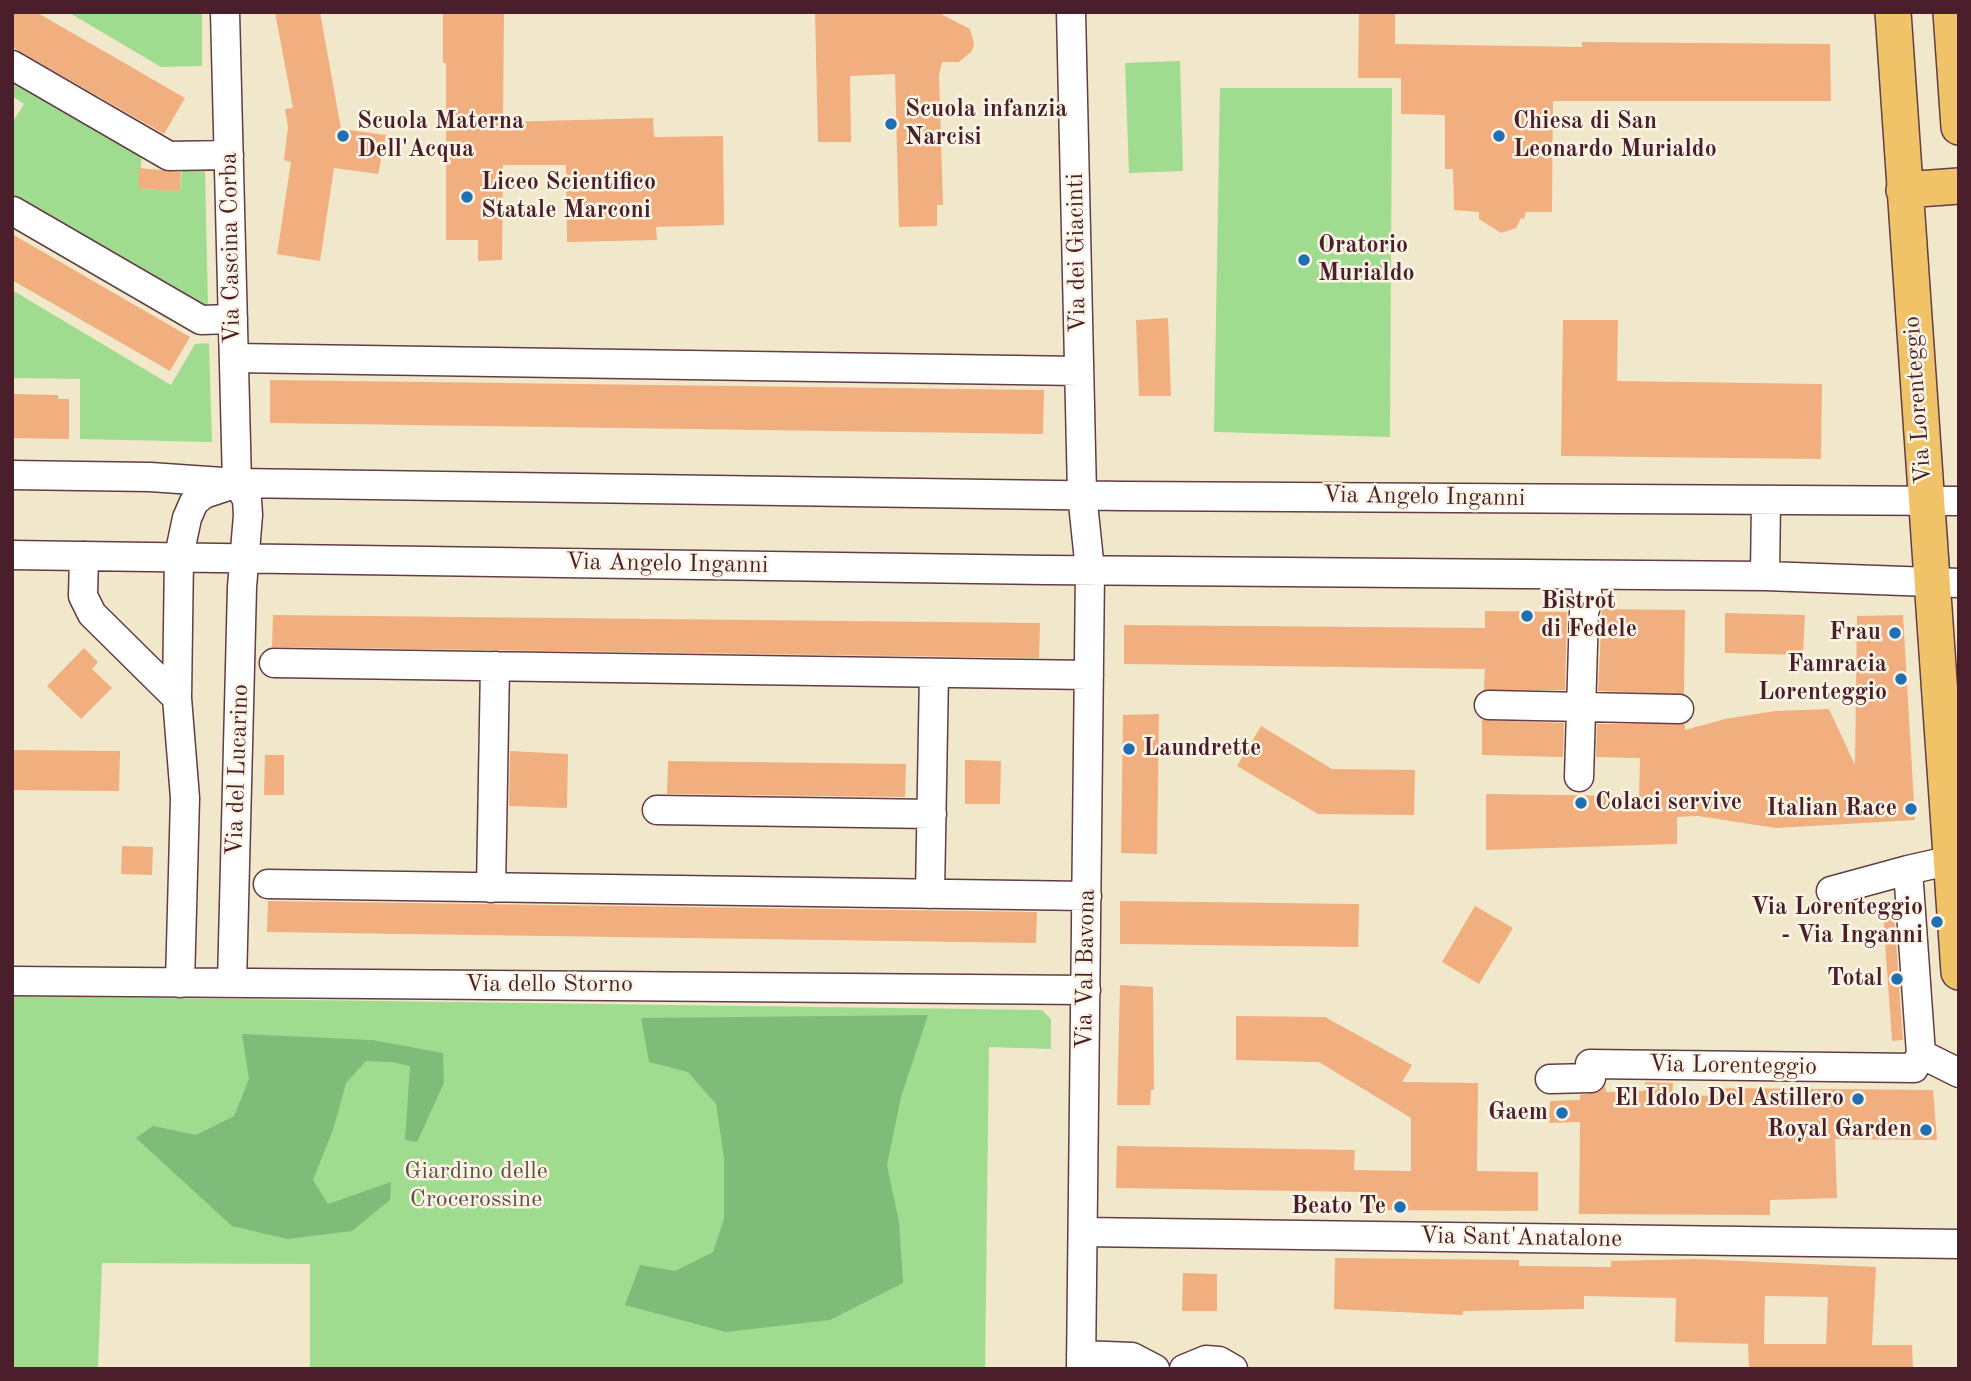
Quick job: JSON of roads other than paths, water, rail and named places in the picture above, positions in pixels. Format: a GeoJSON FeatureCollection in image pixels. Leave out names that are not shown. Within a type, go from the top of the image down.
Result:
{"type":"FeatureCollection","features":[{"type":"Feature","properties":{"kind":"main road","name":"Via Lorenteggio"},"geometry":{"type":"LineString","coordinates":[[1893,12],[1924,502],[1946,582],[1953,786],[1952,860],[1959,972]]}},
{"type":"Feature","properties":{"kind":"main road"},"geometry":{"type":"LineString","coordinates":[[1951,12],[1959,127]]}},
{"type":"Feature","properties":{"kind":"main road"},"geometry":{"type":"LineString","coordinates":[[1904,190],[1959,186]]}},
{"type":"Feature","properties":{"kind":"street","name":"Via Cascina Corba"},"geometry":{"type":"LineString","coordinates":[[225,12],[237,483]]}},
{"type":"Feature","properties":{"kind":"street","name":"Via dei Giacinti"},"geometry":{"type":"LineString","coordinates":[[1071,12],[1082,494]]}},
{"type":"Feature","properties":{"kind":"street"},"geometry":{"type":"LineString","coordinates":[[12,65],[169,156],[229,155]]}},
{"type":"Feature","properties":{"kind":"street"},"geometry":{"type":"LineString","coordinates":[[13,211],[201,320],[233,319]]}},
{"type":"Feature","properties":{"kind":"street"},"geometry":{"type":"LineString","coordinates":[[234,358],[1079,370]]}},
{"type":"Feature","properties":{"kind":"street","name":"Via Angelo Inganni"},"geometry":{"type":"LineString","coordinates":[[12,475],[150,477],[237,483],[1082,494],[1959,501]]}},
{"type":"Feature","properties":{"kind":"street"},"geometry":{"type":"LineString","coordinates":[[237,483],[247,499],[243,556]]}},
{"type":"Feature","properties":{"kind":"street","name":"Via Angelo Inganni"},"geometry":{"type":"LineString","coordinates":[[179,556],[187,518],[194,502],[204,494],[237,483]]}},
{"type":"Feature","properties":{"kind":"street"},"geometry":{"type":"LineString","coordinates":[[1082,494],[1090,570]]}},
{"type":"Feature","properties":{"kind":"street"},"geometry":{"type":"LineString","coordinates":[[1765,576],[1766,500]]}},
{"type":"Feature","properties":{"kind":"street","name":"Via Angelo Inganni"},"geometry":{"type":"LineString","coordinates":[[12,555],[1585,576],[1765,576],[1946,582]]}},
{"type":"Feature","properties":{"kind":"street"},"geometry":{"type":"LineString","coordinates":[[85,556],[83,596],[92,614],[177,698]]}},
{"type":"Feature","properties":{"kind":"street"},"geometry":{"type":"LineString","coordinates":[[179,556],[177,698],[185,798],[180,983]]}},
{"type":"Feature","properties":{"kind":"street","name":"Via del Lucarino"},"geometry":{"type":"LineString","coordinates":[[232,983],[243,556]]}},
{"type":"Feature","properties":{"kind":"street","name":"Via Val Bavona"},"geometry":{"type":"LineString","coordinates":[[1081,1362],[1090,570]]}},
{"type":"Feature","properties":{"kind":"street"},"geometry":{"type":"LineString","coordinates":[[1579,777],[1584,612],[1588,600],[1585,576]]}},
{"type":"Feature","properties":{"kind":"street"},"geometry":{"type":"LineString","coordinates":[[274,663],[1089,675]]}},
{"type":"Feature","properties":{"kind":"street"},"geometry":{"type":"LineString","coordinates":[[491,888],[495,666]]}},
{"type":"Feature","properties":{"kind":"street"},"geometry":{"type":"LineString","coordinates":[[930,894],[934,673]]}},
{"type":"Feature","properties":{"kind":"street"},"geometry":{"type":"LineString","coordinates":[[1489,705],[1679,709]]}},
{"type":"Feature","properties":{"kind":"street"},"geometry":{"type":"LineString","coordinates":[[657,810],[932,814]]}},
{"type":"Feature","properties":{"kind":"street"},"geometry":{"type":"LineString","coordinates":[[1831,891],[1952,860]]}},
{"type":"Feature","properties":{"kind":"street"},"geometry":{"type":"LineString","coordinates":[[1908,870],[1921,1054],[1959,1073]]}},
{"type":"Feature","properties":{"kind":"street"},"geometry":{"type":"LineString","coordinates":[[268,884],[1087,896]]}},
{"type":"Feature","properties":{"kind":"street","name":"Via dello Storno"},"geometry":{"type":"LineString","coordinates":[[12,981],[1086,990]]}},
{"type":"Feature","properties":{"kind":"street","name":"Via Lorenteggio"},"geometry":{"type":"LineString","coordinates":[[1550,1079],[1591,1078],[1590,1063],[1914,1069],[1921,1054]]}},
{"type":"Feature","properties":{"kind":"street","name":"Via Sant'Anatalone"},"geometry":{"type":"LineString","coordinates":[[1083,1232],[1959,1244]]}},
{"type":"Feature","properties":{"kind":"street"},"geometry":{"type":"LineString","coordinates":[[1081,1362],[1132,1357],[1155,1369]]}},
{"type":"Feature","properties":{"kind":"street"},"geometry":{"type":"LineString","coordinates":[[1184,1369],[1206,1360],[1219,1361],[1233,1369]]}},
{"type":"Feature","properties":{"kind":"place","name":"Scuola infanzia Narcisi"},"geometry":{"type":"Point","coordinates":[891,124]}},
{"type":"Feature","properties":{"kind":"place","name":"Scuola Materna Dell'Acqua"},"geometry":{"type":"Point","coordinates":[343,136]}},
{"type":"Feature","properties":{"kind":"place","name":"Chiesa di San Leonardo Murialdo"},"geometry":{"type":"Point","coordinates":[1499,136]}},
{"type":"Feature","properties":{"kind":"place","name":"Liceo Scientifico Statale Marconi"},"geometry":{"type":"Point","coordinates":[467,197]}},
{"type":"Feature","properties":{"kind":"place","name":"Oratorio Murialdo"},"geometry":{"type":"Point","coordinates":[1304,260]}},
{"type":"Feature","properties":{"kind":"place","name":"Bistrot di Fedele"},"geometry":{"type":"Point","coordinates":[1527,616]}},
{"type":"Feature","properties":{"kind":"place","name":"Frau"},"geometry":{"type":"Point","coordinates":[1895,633]}},
{"type":"Feature","properties":{"kind":"place","name":"Famracia Lorenteggio"},"geometry":{"type":"Point","coordinates":[1901,679]}},
{"type":"Feature","properties":{"kind":"place","name":"Laundrette"},"geometry":{"type":"Point","coordinates":[1129,749]}},
{"type":"Feature","properties":{"kind":"place","name":"Colaci servive"},"geometry":{"type":"Point","coordinates":[1581,803]}},
{"type":"Feature","properties":{"kind":"place","name":"Italian Race"},"geometry":{"type":"Point","coordinates":[1911,809]}},
{"type":"Feature","properties":{"kind":"place","name":"Via Lorenteggio - Via Inganni"},"geometry":{"type":"Point","coordinates":[1937,922]}},
{"type":"Feature","properties":{"kind":"place","name":"Total"},"geometry":{"type":"Point","coordinates":[1897,979]}},
{"type":"Feature","properties":{"kind":"place","name":"El Idolo Del Astillero"},"geometry":{"type":"Point","coordinates":[1858,1099]}},
{"type":"Feature","properties":{"kind":"place","name":"Gaem"},"geometry":{"type":"Point","coordinates":[1562,1113]}},
{"type":"Feature","properties":{"kind":"place","name":"Royal Garden"},"geometry":{"type":"Point","coordinates":[1926,1130]}},
{"type":"Feature","properties":{"kind":"place","name":"Beato Te"},"geometry":{"type":"Point","coordinates":[1400,1207]}},
{"type":"Feature","properties":{"kind":"park label","name":"Giardino delle Crocerossine"},"geometry":{"type":"Point","coordinates":[476,1186]}}]}
